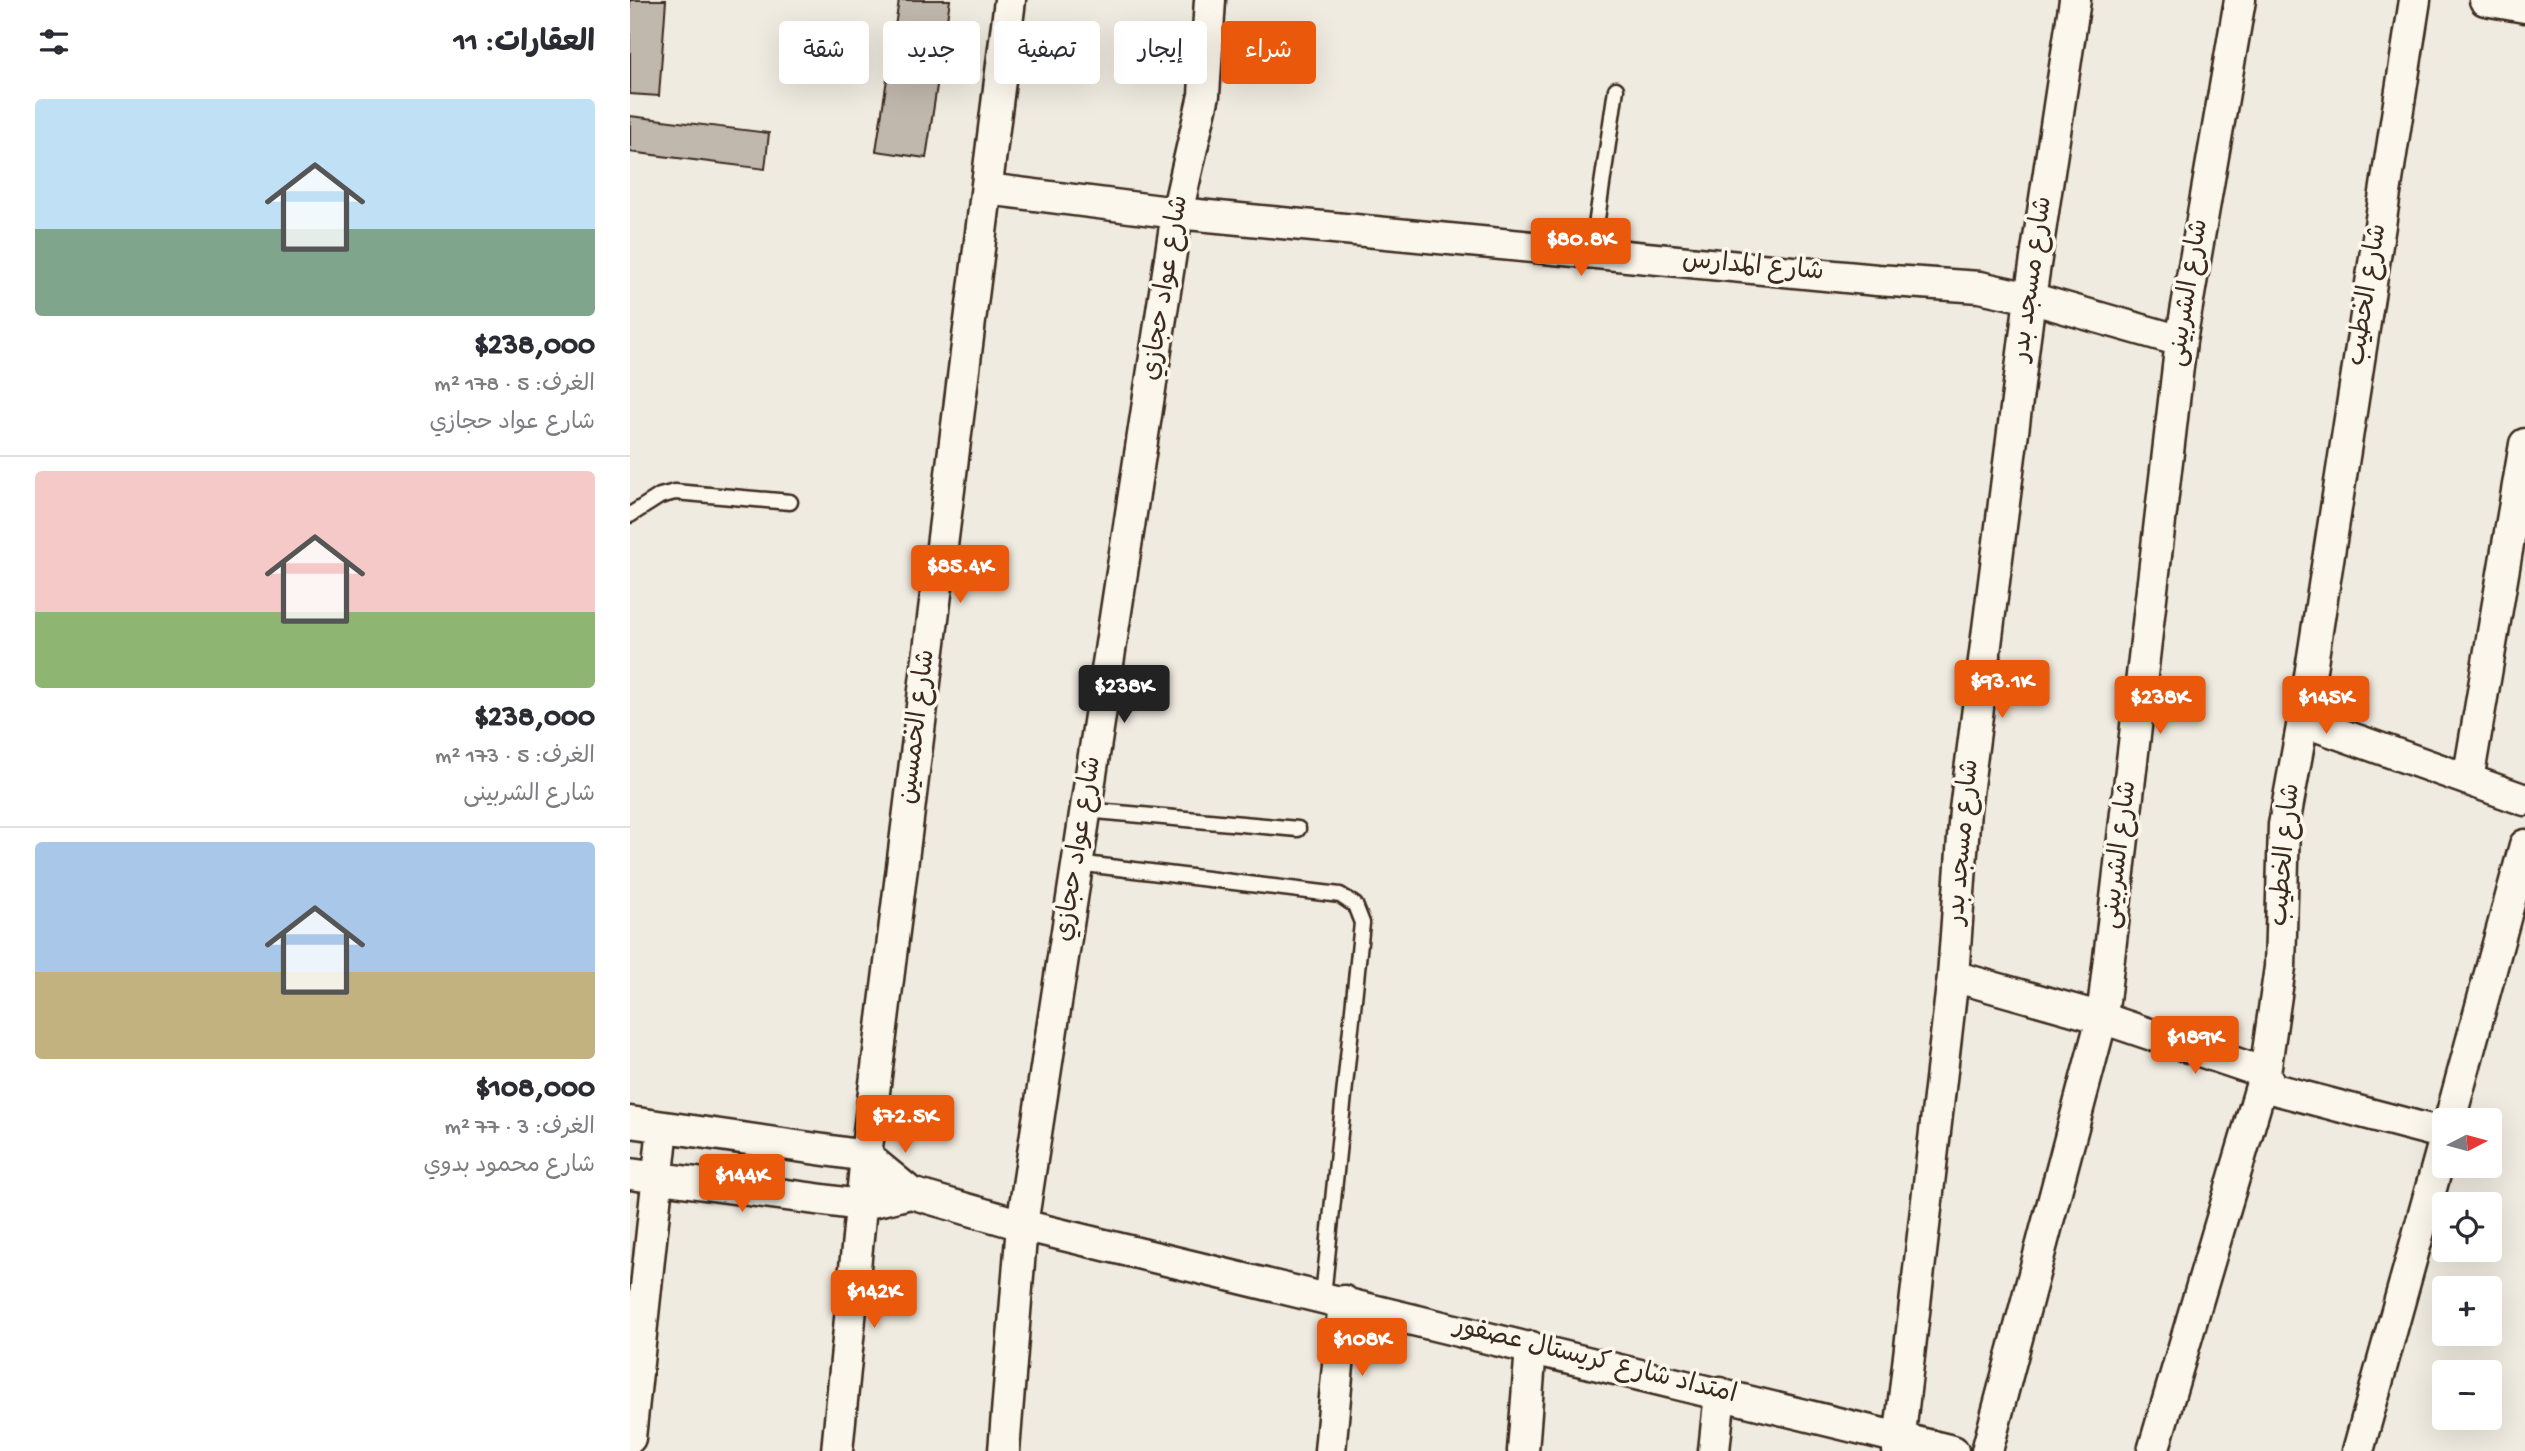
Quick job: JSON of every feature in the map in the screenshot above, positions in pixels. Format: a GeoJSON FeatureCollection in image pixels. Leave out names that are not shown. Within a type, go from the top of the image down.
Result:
{"type":"FeatureCollection","features":[{"type":"Feature","properties":{"kind":"street","name":"شارع الخمسين"},"geometry":{"type":"LineString","coordinates":[[837,1451],[860,1205],[1010,0]]}},
{"type":"Feature","properties":{"kind":"street","name":"شارع عواد حجازي"},"geometry":{"type":"LineString","coordinates":[[1004,1451],[1022,1225],[1177,213],[1204,95],[1210,0]]}},
{"type":"Feature","properties":{"kind":"street","name":"شارع مسجد بدر"},"geometry":{"type":"LineString","coordinates":[[1899,1443],[1952,976],[1965,810],[2030,298],[2076,0]]}},
{"type":"Feature","properties":{"kind":"street","name":"شارع الشربينى"},"geometry":{"type":"LineString","coordinates":[[1987,1451],[2102,1018],[2180,341],[2240,0]]}},
{"type":"Feature","properties":{"kind":"street","name":"شارع الخطيب"},"geometry":{"type":"LineString","coordinates":[[2153,1451],[2265,1073],[2280,967],[2284,825],[2303,721],[2415,0]]}},
{"type":"Feature","properties":{"kind":"street"},"geometry":{"type":"LineString","coordinates":[[2485,0],[2525,7]]}},
{"type":"Feature","properties":{"kind":"street","name":"شارع المدارس"},"geometry":{"type":"LineString","coordinates":[[986,190],[1177,213],[1877,280],[1929,281],[1980,287],[2030,298],[2180,341]]}},
{"type":"Feature","properties":{"kind":"street"},"geometry":{"type":"LineString","coordinates":[[2468,780],[2525,444]]}},
{"type":"Feature","properties":{"kind":"street"},"geometry":{"type":"LineString","coordinates":[[2303,721],[2525,800]]}},
{"type":"Feature","properties":{"kind":"street"},"geometry":{"type":"LineString","coordinates":[[2453,1108],[2525,845]]}},
{"type":"Feature","properties":{"kind":"street"},"geometry":{"type":"LineString","coordinates":[[1952,976],[2102,1018],[2265,1073],[2270,1086],[2278,1090],[2432,1132]]}},
{"type":"Feature","properties":{"kind":"street"},"geometry":{"type":"LineString","coordinates":[[630,1122],[866,1156]]}},
{"type":"Feature","properties":{"kind":"street"},"geometry":{"type":"LineString","coordinates":[[630,1438],[644,1176],[663,1127]]}},
{"type":"Feature","properties":{"kind":"street","name":"امتداد شارع كريستال عصفور"},"geometry":{"type":"LineString","coordinates":[[866,1156],[911,1193],[1022,1225],[1720,1393],[1899,1443],[1953,1451]]}},
{"type":"Feature","properties":{"kind":"street"},"geometry":{"type":"LineString","coordinates":[[644,1176],[860,1205]]}},
{"type":"Feature","properties":{"kind":"street"},"geometry":{"type":"LineString","coordinates":[[2358,1451],[2433,1178]]}},
{"type":"Feature","properties":{"kind":"street","name":"امتداد شارع كريستال عصفور"},"geometry":{"type":"LineString","coordinates":[[860,1205],[911,1193]]}},
{"type":"Feature","properties":{"kind":"street"},"geometry":{"type":"LineString","coordinates":[[1330,1451],[1333,1298]]}},
{"type":"Feature","properties":{"kind":"street"},"geometry":{"type":"LineString","coordinates":[[1523,1451],[1531,1347]]}},
{"type":"Feature","properties":{"kind":"street"},"geometry":{"type":"LineString","coordinates":[[1714,1451],[1720,1393]]}},
{"type":"Feature","properties":{"kind":"lane"},"geometry":{"type":"LineString","coordinates":[[1592,253],[1616,89]]}},
{"type":"Feature","properties":{"kind":"lane"},"geometry":{"type":"LineString","coordinates":[[630,515],[660,496],[675,492],[790,502]]}},
{"type":"Feature","properties":{"kind":"lane"},"geometry":{"type":"LineString","coordinates":[[1085,810],[1298,829]]}},
{"type":"Feature","properties":{"kind":"lane"},"geometry":{"type":"LineString","coordinates":[[1077,863],[1340,895],[1348,899],[1360,914],[1362,923],[1333,1298]]}},
{"type":"Feature","properties":{"kind":"building"},"geometry":{"type":"Polygon","coordinates":[[[630,0],[666,0],[659,96],[630,94],[630,0]]]}},
{"type":"Feature","properties":{"kind":"building"},"geometry":{"type":"Polygon","coordinates":[[[899,0],[950,0],[947,21],[896,21],[899,0]]]}},
{"type":"Feature","properties":{"kind":"building"},"geometry":{"type":"Polygon","coordinates":[[[886,84],[937,84],[926,158],[876,151],[886,84]]]}},
{"type":"Feature","properties":{"kind":"building"},"geometry":{"type":"Polygon","coordinates":[[[630,116],[769,133],[765,169],[630,152],[630,116]]]}}]}
